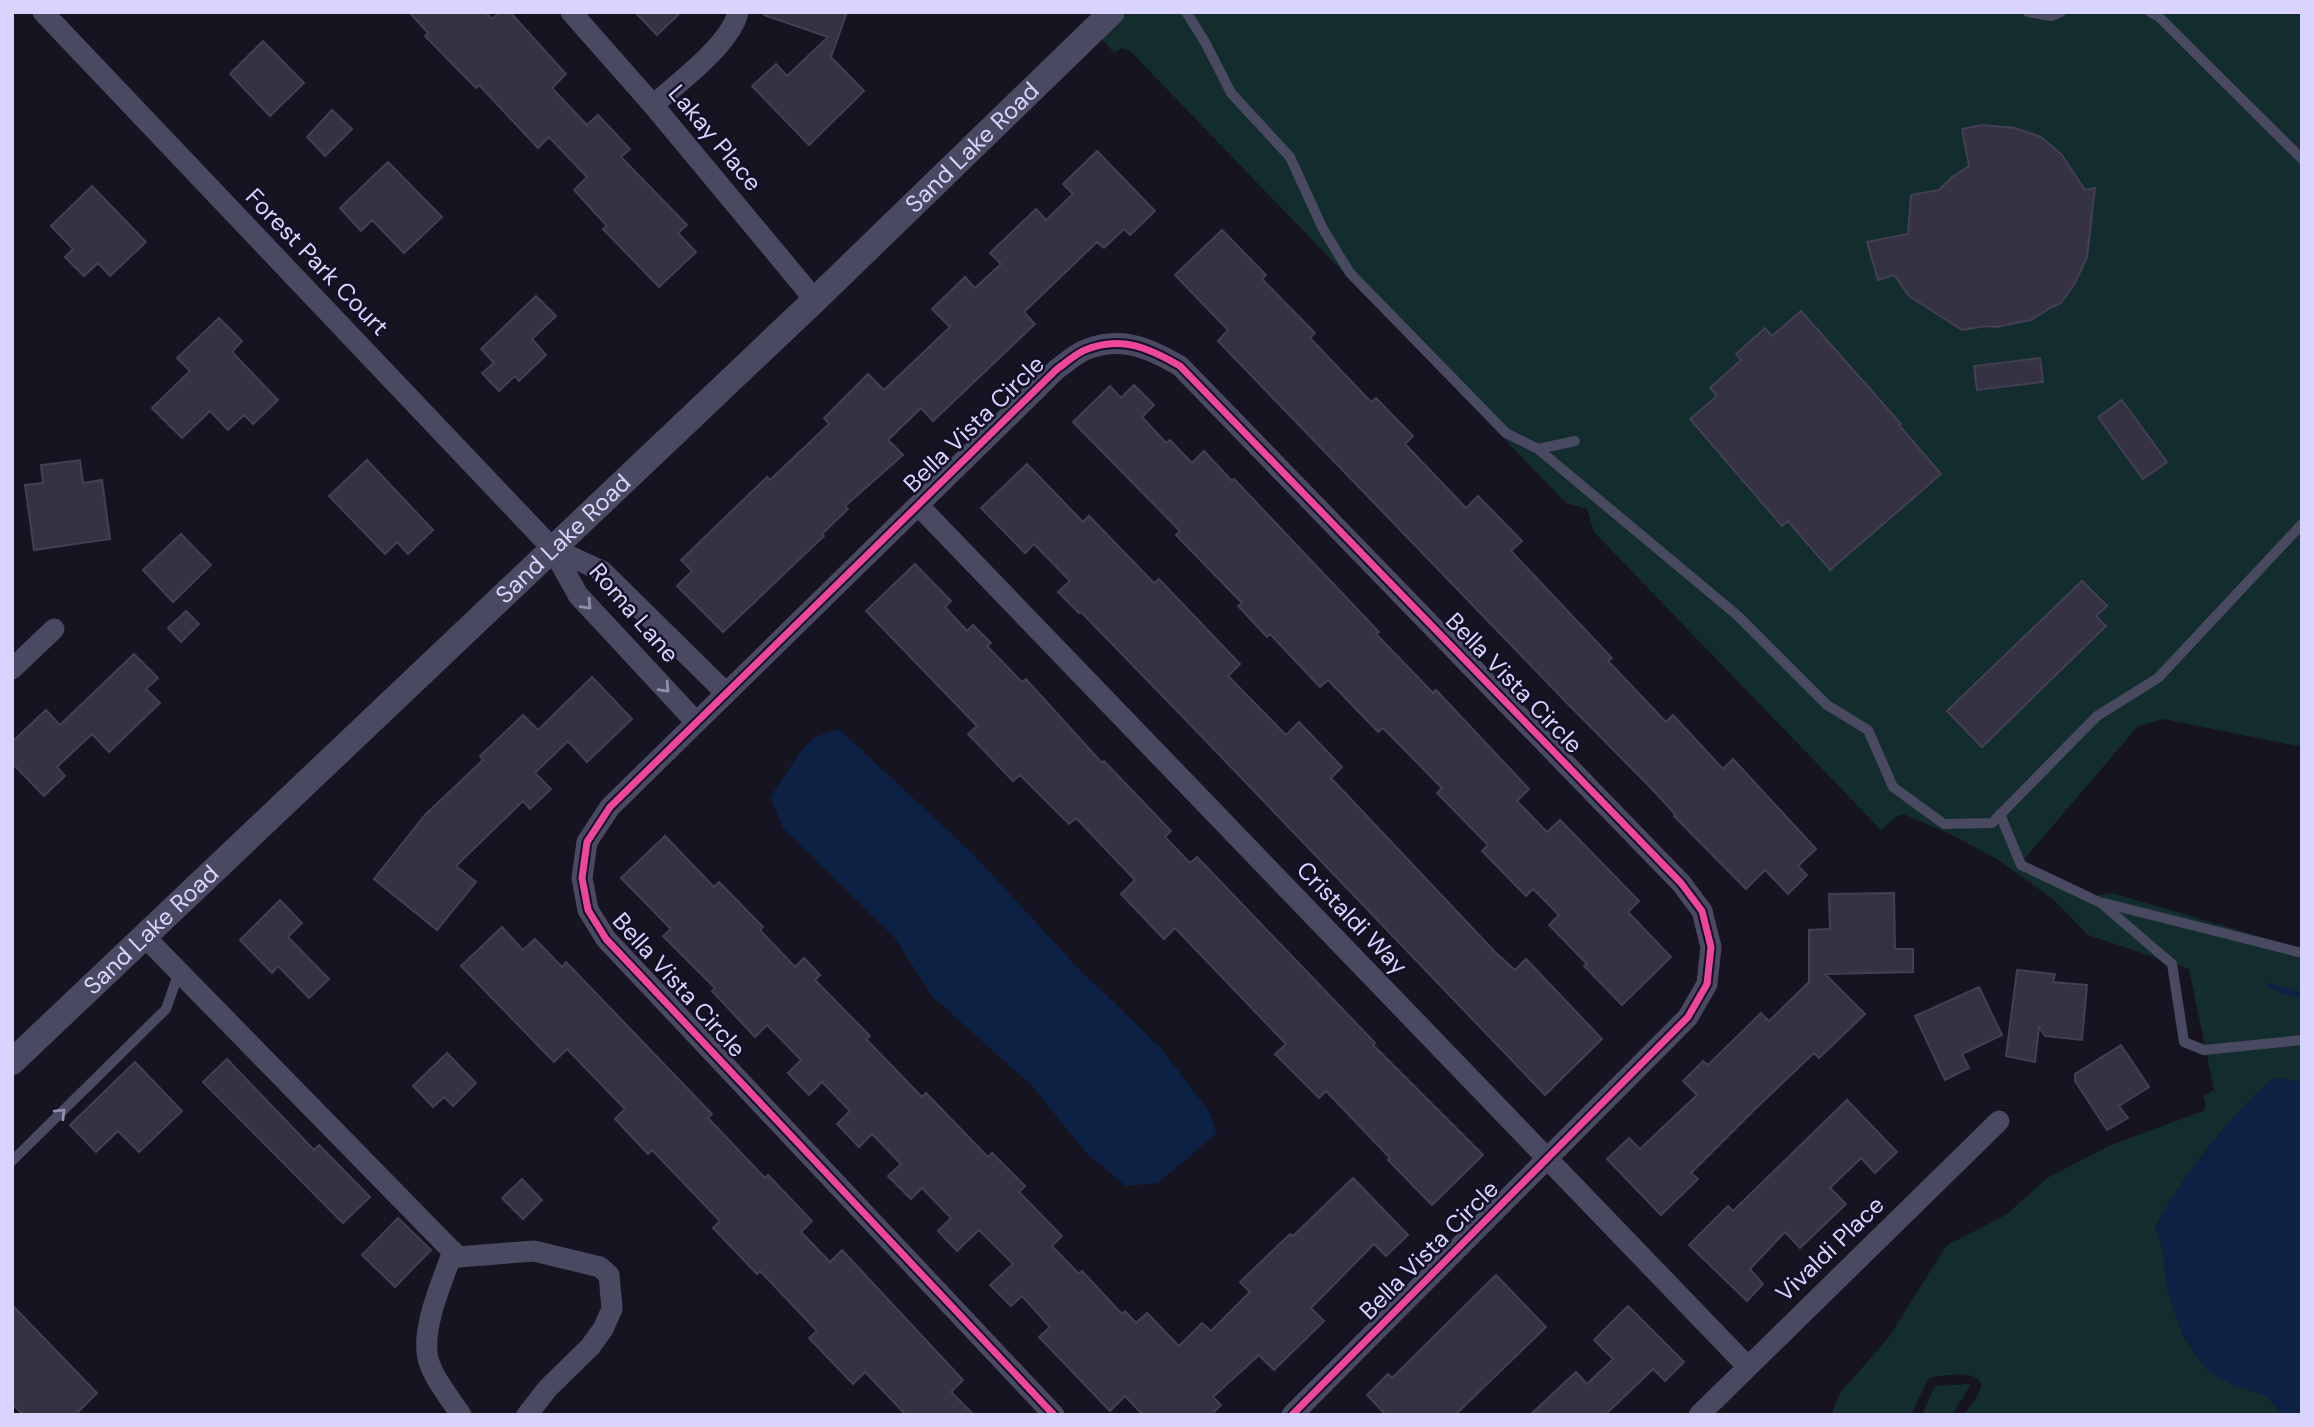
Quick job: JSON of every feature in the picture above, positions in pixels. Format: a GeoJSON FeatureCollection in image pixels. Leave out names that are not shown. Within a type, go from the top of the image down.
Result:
{"type":"FeatureCollection","features":[{"type":"Feature","properties":{"kind":"street","name":"Forest Park Court"},"geometry":{"type":"LineString","coordinates":[[43,12],[552,548]]}},
{"type":"Feature","properties":{"kind":"street","name":"Lakay Place"},"geometry":{"type":"LineString","coordinates":[[571,12],[653,105],[815,300]]}},
{"type":"Feature","properties":{"kind":"street"},"geometry":{"type":"LineString","coordinates":[[653,105],[708,56],[736,23],[738,12]]}},
{"type":"Feature","properties":{"kind":"street","name":"Sand Lake Road"},"geometry":{"type":"LineString","coordinates":[[12,1062],[815,300],[1112,12]]}},
{"type":"Feature","properties":{"kind":"street","name":"Bella Vista Circle"},"geometry":{"type":"LineString","coordinates":[[1054,1415],[606,939],[588,910],[582,878],[587,842],[610,807],[1057,369],[1085,350],[1120,342],[1152,349],[1180,366],[1681,883],[1702,911],[1711,947],[1707,984],[1688,1017],[1292,1415]]}},
{"type":"Feature","properties":{"kind":"street","name":"Cristaldi Way"},"geometry":{"type":"LineString","coordinates":[[918,505],[1748,1367]]}},
{"type":"Feature","properties":{"kind":"street","name":"Roma Lane"},"geometry":{"type":"LineString","coordinates":[[552,548],[603,571],[726,693]]}},
{"type":"Feature","properties":{"kind":"street","name":"Roma Lane"},"geometry":{"type":"LineString","coordinates":[[552,548],[578,595],[696,722]]}},
{"type":"Feature","properties":{"kind":"street"},"geometry":{"type":"LineString","coordinates":[[633,654],[660,628]]}},
{"type":"Feature","properties":{"kind":"street"},"geometry":{"type":"LineString","coordinates":[[12,670],[54,629]]}},
{"type":"Feature","properties":{"kind":"street"},"geometry":{"type":"LineString","coordinates":[[144,936],[458,1256],[534,1251],[600,1267],[609,1275],[612,1309],[603,1329],[590,1347],[548,1388],[527,1415]]}},
{"type":"Feature","properties":{"kind":"street","name":"Vivaldi Place"},"geometry":{"type":"LineString","coordinates":[[1699,1415],[1999,1121]]}},
{"type":"Feature","properties":{"kind":"street"},"geometry":{"type":"LineString","coordinates":[[453,1251],[431,1317],[427,1353],[437,1379],[461,1415]]}},
{"type":"Feature","properties":{"kind":"lane"},"geometry":{"type":"LineString","coordinates":[[1186,12],[1231,93],[1290,158],[1323,229],[1350,273],[1506,433],[1538,449],[1737,615],[1827,705],[1868,730],[1893,787],[1944,824],[1992,822],[2097,716],[2158,678],[2302,524]]}},
{"type":"Feature","properties":{"kind":"lane"},"geometry":{"type":"LineString","coordinates":[[2028,12],[2051,16],[2061,12]]}},
{"type":"Feature","properties":{"kind":"lane"},"geometry":{"type":"LineString","coordinates":[[2150,12],[2159,17],[2206,67],[2240,96],[2302,159]]}},
{"type":"Feature","properties":{"kind":"lane"},"geometry":{"type":"LineString","coordinates":[[1538,449],[1575,441]]}},
{"type":"Feature","properties":{"kind":"lane"},"geometry":{"type":"LineString","coordinates":[[2000,814],[2021,865],[2101,902],[2302,953]]}},
{"type":"Feature","properties":{"kind":"lane"},"geometry":{"type":"LineString","coordinates":[[2101,902],[2172,964],[2184,1042],[2204,1050],[2302,1040]]}},
{"type":"Feature","properties":{"kind":"lane"},"geometry":{"type":"LineString","coordinates":[[12,1161],[166,1009],[179,972]]}},
{"type":"Feature","properties":{"kind":"green space"},"geometry":{"type":"Polygon","coordinates":[[[1129,12],[2302,12],[2302,747],[2164,719],[2138,726],[2021,863],[2093,896],[2112,893],[2302,949],[2302,1082],[2274,1078],[2257,1094],[2208,1148],[2155,1227],[2163,1249],[2167,1289],[2183,1336],[2208,1371],[2266,1396],[2283,1415],[1964,1415],[1981,1385],[1974,1377],[1958,1374],[1928,1379],[1911,1415],[1833,1415],[1840,1393],[1889,1337],[1946,1246],[2007,1214],[2047,1178],[2111,1145],[2203,1111],[2206,1105],[2203,1096],[2214,1090],[2189,969],[2088,935],[2054,900],[1997,859],[1950,834],[1903,814],[1881,830],[1594,532],[1587,509],[1566,503],[1131,52],[1122,48],[1114,53],[1102,39],[1129,12]]]}},
{"type":"Feature","properties":{"kind":"green space"},"geometry":{"type":"Polygon","coordinates":[[[1971,1384],[1952,1415],[1922,1415],[1935,1386],[1971,1384]]]}},
{"type":"Feature","properties":{"kind":"water"},"geometry":{"type":"Polygon","coordinates":[[[839,729],[974,855],[1076,966],[1160,1047],[1208,1110],[1217,1133],[1158,1183],[1126,1186],[1087,1154],[1032,1086],[932,996],[895,938],[783,828],[770,797],[801,751],[814,737],[839,729]]]}},
{"type":"Feature","properties":{"kind":"water"},"geometry":{"type":"Polygon","coordinates":[[[2274,1078],[2302,1082],[2302,1415],[2283,1415],[2266,1396],[2229,1383],[2208,1371],[2183,1336],[2167,1289],[2163,1249],[2155,1227],[2208,1148],[2274,1078]]]}},
{"type":"Feature","properties":{"kind":"building"},"geometry":{"type":"Polygon","coordinates":[[[409,12],[485,12],[492,19],[500,12],[510,12],[566,74],[552,88],[587,125],[598,115],[630,149],[621,157],[687,225],[678,233],[696,252],[659,287],[603,229],[607,226],[574,190],[587,177],[549,137],[538,148],[479,85],[476,88],[425,36],[428,33],[409,12]]]}},
{"type":"Feature","properties":{"kind":"building"},"geometry":{"type":"Polygon","coordinates":[[[635,12],[681,12],[657,35],[635,12]]]}},
{"type":"Feature","properties":{"kind":"building"},"geometry":{"type":"Polygon","coordinates":[[[764,12],[847,12],[831,57],[864,91],[809,145],[752,86],[776,64],[787,76],[828,37],[764,15],[764,12]]]}},
{"type":"Feature","properties":{"kind":"building"},"geometry":{"type":"Polygon","coordinates":[[[263,41],[304,83],[270,116],[230,74],[263,41]]]}},
{"type":"Feature","properties":{"kind":"building"},"geometry":{"type":"Polygon","coordinates":[[[332,110],[352,129],[325,156],[307,137],[332,110]]]}},
{"type":"Feature","properties":{"kind":"building"},"geometry":{"type":"Polygon","coordinates":[[[1982,125],[2015,128],[2041,137],[2061,154],[2085,190],[2095,188],[2087,257],[2075,283],[2061,303],[2031,320],[1962,330],[1909,296],[1894,275],[1878,280],[1867,242],[1908,234],[1911,195],[1939,190],[1969,166],[1962,129],[1982,125]]]}},
{"type":"Feature","properties":{"kind":"building"},"geometry":{"type":"Polygon","coordinates":[[[1097,151],[1155,211],[1130,235],[1124,229],[1104,248],[1097,242],[1024,312],[1035,324],[933,421],[921,408],[888,440],[903,455],[845,506],[848,509],[822,534],[824,536],[723,632],[677,586],[692,571],[681,560],[767,477],[770,480],[829,424],[824,418],[868,374],[884,390],[950,327],[932,309],[965,277],[975,288],[1001,264],[990,253],[1036,209],[1046,220],[1073,194],[1063,184],[1097,151]]]}},
{"type":"Feature","properties":{"kind":"building"},"geometry":{"type":"Polygon","coordinates":[[[388,162],[442,217],[404,253],[372,220],[361,231],[340,208],[388,162]]]}},
{"type":"Feature","properties":{"kind":"building"},"geometry":{"type":"Polygon","coordinates":[[[92,186],[146,242],[110,276],[98,263],[84,276],[65,257],[73,249],[51,226],[92,186]]]}},
{"type":"Feature","properties":{"kind":"building"},"geometry":{"type":"Polygon","coordinates":[[[1222,230],[1266,275],[1262,279],[1315,333],[1310,338],[1371,402],[1376,398],[1413,436],[1405,444],[1466,508],[1478,496],[1522,541],[1511,551],[1612,658],[1608,661],[1666,722],[1673,715],[1723,769],[1733,759],[1816,849],[1798,866],[1807,875],[1788,894],[1765,870],[1746,889],[1218,341],[1228,330],[1175,275],[1222,230]]]}},
{"type":"Feature","properties":{"kind":"building"},"geometry":{"type":"Polygon","coordinates":[[[536,296],[556,316],[532,339],[546,355],[519,381],[515,376],[499,391],[482,373],[494,363],[481,349],[536,296]]]}},
{"type":"Feature","properties":{"kind":"building"},"geometry":{"type":"Polygon","coordinates":[[[1801,311],[1901,424],[1899,425],[1941,474],[1830,570],[1788,521],[1782,526],[1690,419],[1717,396],[1710,388],[1741,360],[1736,354],[1765,328],[1772,336],[1801,311]]]}},
{"type":"Feature","properties":{"kind":"building"},"geometry":{"type":"Polygon","coordinates":[[[219,318],[242,341],[232,352],[278,400],[253,424],[244,415],[228,430],[210,411],[182,438],[152,408],[190,371],[177,358],[219,318]]]}},
{"type":"Feature","properties":{"kind":"building"},"geometry":{"type":"Polygon","coordinates":[[[2040,358],[2043,382],[1977,390],[1974,366],[2040,358]]]}},
{"type":"Feature","properties":{"kind":"building"},"geometry":{"type":"Polygon","coordinates":[[[1134,385],[1154,405],[1142,417],[1166,443],[1170,440],[1192,463],[1204,451],[1232,481],[1234,479],[1379,632],[1376,634],[1433,693],[1436,690],[1529,789],[1517,801],[1547,832],[1560,820],[1639,901],[1628,912],[1671,957],[1622,1005],[1549,925],[1559,915],[1533,889],[1526,896],[1482,851],[1488,845],[1437,793],[1442,788],[1383,728],[1378,732],[1328,680],[1320,687],[1270,634],[1267,637],[1238,606],[1242,603],[1176,535],[1180,531],[1073,422],[1110,386],[1121,398],[1134,385]]]}},
{"type":"Feature","properties":{"kind":"building"},"geometry":{"type":"Polygon","coordinates":[[[2122,400],[2167,462],[2143,479],[2098,417],[2122,400]]]}},
{"type":"Feature","properties":{"kind":"building"},"geometry":{"type":"Polygon","coordinates":[[[80,460],[83,483],[102,480],[110,539],[34,550],[25,485],[43,483],[41,465],[80,460]]]}},
{"type":"Feature","properties":{"kind":"building"},"geometry":{"type":"Polygon","coordinates":[[[367,460],[433,530],[408,554],[397,542],[385,554],[329,496],[367,460]]]}},
{"type":"Feature","properties":{"kind":"building"},"geometry":{"type":"Polygon","coordinates":[[[1027,464],[1083,522],[1089,516],[1154,583],[1159,579],[1240,664],[1228,676],[1286,735],[1299,722],[1342,767],[1331,778],[1495,952],[1515,970],[1526,959],[1602,1039],[1545,1095],[1184,718],[1081,612],[1058,592],[1070,581],[1034,544],[1025,553],[981,508],[1027,464]]]}},
{"type":"Feature","properties":{"kind":"building"},"geometry":{"type":"Polygon","coordinates":[[[181,534],[211,565],[173,602],[143,570],[181,534]]]}},
{"type":"Feature","properties":{"kind":"building"},"geometry":{"type":"Polygon","coordinates":[[[915,564],[951,601],[945,607],[967,631],[973,625],[991,643],[987,646],[1022,682],[1026,679],[1102,763],[1104,761],[1171,831],[1165,837],[1190,863],[1197,857],[1375,1043],[1373,1045],[1483,1155],[1432,1205],[1326,1091],[1319,1098],[1275,1054],[1286,1044],[1175,928],[1164,939],[1121,894],[1135,880],[1076,818],[1069,824],[1020,775],[1013,781],[968,734],[977,726],[866,611],[915,564]]]}},
{"type":"Feature","properties":{"kind":"building"},"geometry":{"type":"Polygon","coordinates":[[[2082,581],[2107,606],[2096,616],[2106,626],[1982,747],[1947,711],[2082,581]]]}},
{"type":"Feature","properties":{"kind":"building"},"geometry":{"type":"Polygon","coordinates":[[[186,611],[199,624],[181,642],[168,628],[186,611]]]}},
{"type":"Feature","properties":{"kind":"building"},"geometry":{"type":"Polygon","coordinates":[[[134,654],[158,678],[146,689],[160,703],[109,752],[92,734],[57,767],[65,776],[44,796],[12,763],[12,742],[46,710],[60,725],[134,654]]]}},
{"type":"Feature","properties":{"kind":"building"},"geometry":{"type":"Polygon","coordinates":[[[592,677],[632,719],[587,762],[568,741],[535,773],[551,789],[530,809],[523,801],[456,866],[476,882],[437,930],[374,879],[425,815],[483,760],[480,756],[523,715],[538,730],[592,677]]]}},
{"type":"Feature","properties":{"kind":"building"},"geometry":{"type":"Polygon","coordinates":[[[665,836],[714,887],[719,882],[763,927],[760,930],[795,967],[804,958],[820,975],[815,980],[870,1036],[866,1039],[922,1097],[926,1093],[988,1157],[992,1153],[1025,1186],[1019,1192],[1062,1236],[1052,1246],[1079,1274],[1082,1271],[1122,1314],[1125,1311],[1136,1323],[1147,1313],[1179,1346],[1202,1323],[1211,1331],[1250,1292],[1240,1282],[1353,1178],[1408,1235],[1386,1256],[1374,1244],[1311,1308],[1324,1321],[1274,1370],[1259,1355],[1213,1397],[1221,1405],[1211,1415],[1143,1415],[1125,1396],[1110,1411],[1039,1337],[1050,1327],[1022,1296],[1011,1306],[990,1285],[1013,1264],[979,1230],[957,1251],[938,1231],[951,1218],[922,1188],[911,1199],[888,1176],[901,1164],[872,1134],[859,1147],[837,1124],[850,1111],[822,1082],[809,1095],[788,1073],[801,1060],[767,1025],[755,1037],[712,991],[715,988],[663,936],[671,929],[621,878],[665,836]]]}},
{"type":"Feature","properties":{"kind":"building"},"geometry":{"type":"Polygon","coordinates":[[[1894,893],[1895,949],[1913,949],[1913,972],[1825,974],[1865,1014],[1819,1058],[1814,1053],[1753,1111],[1691,1173],[1698,1179],[1661,1215],[1607,1159],[1629,1138],[1640,1149],[1697,1095],[1683,1081],[1703,1061],[1708,1065],[1761,1013],[1769,1021],[1809,982],[1809,930],[1830,929],[1829,894],[1894,893]]]}},
{"type":"Feature","properties":{"kind":"building"},"geometry":{"type":"Polygon","coordinates":[[[280,900],[302,923],[288,937],[329,979],[309,998],[278,966],[272,973],[240,940],[280,900]]]}},
{"type":"Feature","properties":{"kind":"building"},"geometry":{"type":"Polygon","coordinates":[[[502,927],[523,950],[535,939],[562,967],[566,962],[712,1114],[708,1118],[765,1178],[768,1175],[812,1221],[801,1232],[830,1262],[842,1250],[963,1380],[951,1392],[974,1415],[906,1415],[865,1372],[853,1384],[809,1338],[817,1331],[760,1271],[757,1274],[713,1228],[720,1221],[652,1150],[648,1154],[615,1119],[625,1109],[567,1049],[554,1062],[461,966],[502,927]]]}},
{"type":"Feature","properties":{"kind":"building"},"geometry":{"type":"Polygon","coordinates":[[[2017,970],[2055,974],[2053,982],[2087,985],[2082,1040],[2045,1036],[2039,1027],[2035,1062],[2006,1056],[2017,970]]]}},
{"type":"Feature","properties":{"kind":"building"},"geometry":{"type":"Polygon","coordinates":[[[1979,987],[2002,1035],[1962,1054],[1969,1068],[1945,1080],[1915,1016],[1979,987]]]}},
{"type":"Feature","properties":{"kind":"building"},"geometry":{"type":"Polygon","coordinates":[[[2121,1045],[2149,1087],[2119,1106],[2128,1118],[2107,1130],[2075,1081],[2075,1074],[2121,1045]]]}},
{"type":"Feature","properties":{"kind":"building"},"geometry":{"type":"Polygon","coordinates":[[[447,1053],[476,1083],[453,1106],[444,1097],[433,1107],[413,1086],[447,1053]]]}},
{"type":"Feature","properties":{"kind":"building"},"geometry":{"type":"Polygon","coordinates":[[[227,1059],[314,1150],[319,1145],[370,1197],[343,1223],[203,1082],[227,1059]]]}},
{"type":"Feature","properties":{"kind":"building"},"geometry":{"type":"Polygon","coordinates":[[[135,1062],[182,1111],[139,1152],[118,1131],[96,1152],[70,1125],[135,1062]]]}},
{"type":"Feature","properties":{"kind":"building"},"geometry":{"type":"Polygon","coordinates":[[[1847,1100],[1897,1152],[1875,1173],[1861,1158],[1830,1188],[1846,1204],[1800,1248],[1785,1232],[1750,1269],[1763,1284],[1747,1301],[1689,1245],[1728,1206],[1733,1211],[1847,1100]]]}},
{"type":"Feature","properties":{"kind":"building"},"geometry":{"type":"Polygon","coordinates":[[[522,1179],[542,1200],[523,1219],[502,1198],[522,1179]]]}},
{"type":"Feature","properties":{"kind":"building"},"geometry":{"type":"Polygon","coordinates":[[[398,1218],[431,1250],[395,1287],[362,1255],[398,1218]]]}},
{"type":"Feature","properties":{"kind":"building"},"geometry":{"type":"Polygon","coordinates":[[[1496,1275],[1546,1327],[1455,1415],[1386,1415],[1367,1395],[1388,1374],[1392,1378],[1496,1275]]]}},
{"type":"Feature","properties":{"kind":"building"},"geometry":{"type":"Polygon","coordinates":[[[12,1305],[97,1393],[75,1415],[23,1415],[12,1403],[12,1305]]]}},
{"type":"Feature","properties":{"kind":"building"},"geometry":{"type":"Polygon","coordinates":[[[1628,1306],[1684,1362],[1665,1381],[1653,1369],[1605,1415],[1530,1415],[1576,1372],[1587,1384],[1613,1359],[1594,1340],[1628,1306]]]}},
{"type":"Feature","properties":{"kind":"waterway"},"geometry":{"type":"LineString","coordinates":[[2271,986],[2302,996]]}},
{"type":"Feature","properties":{"kind":"cycle path"},"geometry":{"type":"LineString","coordinates":[[1054,1415],[606,939],[588,910],[582,878],[587,842],[610,807],[1057,369],[1081,352],[1111,344],[1146,349],[1180,366],[1681,883],[1702,911],[1711,947],[1707,984],[1688,1017],[1292,1415]]}}]}
